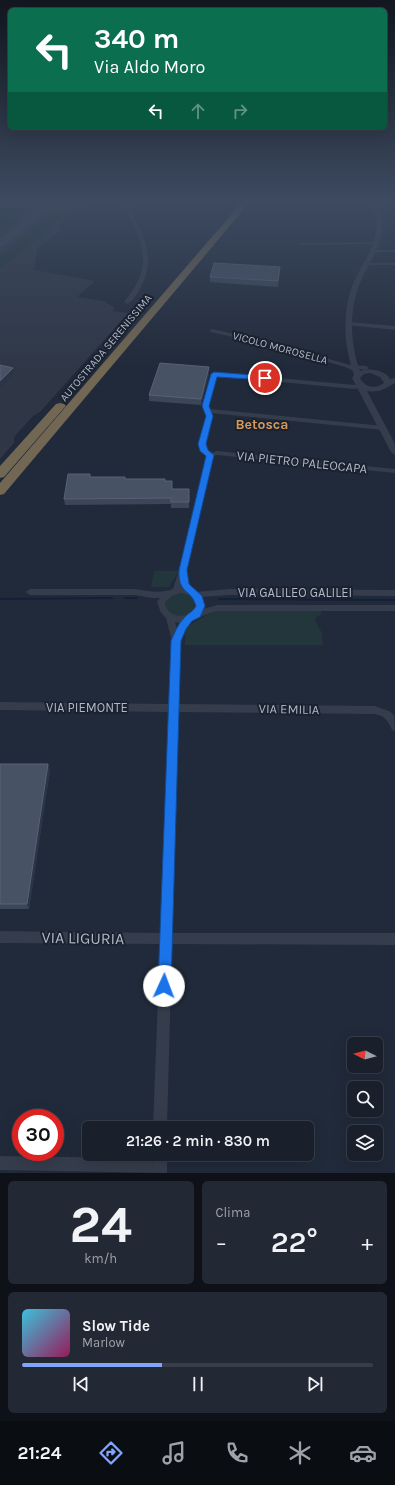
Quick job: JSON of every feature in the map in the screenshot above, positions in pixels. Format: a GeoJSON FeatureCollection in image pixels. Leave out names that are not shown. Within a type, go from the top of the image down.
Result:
{"type":"FeatureCollection","features":[{"type":"Feature","properties":{"kind":"highway","name":"AUTOSTRADA SERENISSIMA"},"geometry":{"type":"LineString","coordinates":[[0,474],[189,257]]}},
{"type":"Feature","properties":{"kind":"highway","name":"AUTOSTRADA SERENISSIMA"},"geometry":{"type":"LineString","coordinates":[[0,491],[199,257]]}},
{"type":"Feature","properties":{"kind":"street"},"geometry":{"type":"LineString","coordinates":[[127,302],[141,281],[146,257]]}},
{"type":"Feature","properties":{"kind":"street"},"geometry":{"type":"LineString","coordinates":[[370,257],[353,293],[348,335],[356,380],[361,386],[395,452]]}},
{"type":"Feature","properties":{"kind":"street"},"geometry":{"type":"LineString","coordinates":[[366,264],[395,264]]}},
{"type":"Feature","properties":{"kind":"street"},"geometry":{"type":"LineString","coordinates":[[349,324],[395,328]]}},
{"type":"Feature","properties":{"kind":"street","name":"VICOLO MOROSELLA"},"geometry":{"type":"LineString","coordinates":[[212,331],[271,344],[353,366]]}},
{"type":"Feature","properties":{"kind":"street"},"geometry":{"type":"LineString","coordinates":[[353,366],[366,368],[392,380]]}},
{"type":"Feature","properties":{"kind":"street"},"geometry":{"type":"LineString","coordinates":[[353,366],[366,372],[379,373]]}},
{"type":"Feature","properties":{"kind":"street"},"geometry":{"type":"LineString","coordinates":[[176,641],[182,627],[200,606],[198,598],[183,581],[183,570],[210,455],[204,451],[202,444],[209,416],[205,406],[214,374],[355,387],[361,386],[375,389],[382,388],[392,380]]}},
{"type":"Feature","properties":{"kind":"street"},"geometry":{"type":"LineString","coordinates":[[368,400],[369,394],[375,389]]}},
{"type":"Feature","properties":{"kind":"street"},"geometry":{"type":"LineString","coordinates":[[207,411],[383,428]]}},
{"type":"Feature","properties":{"kind":"street","name":"VIA PIETRO PALEOCAPA"},"geometry":{"type":"LineString","coordinates":[[210,455],[217,453],[395,471]]}},
{"type":"Feature","properties":{"kind":"street"},"geometry":{"type":"LineString","coordinates":[[161,607],[163,599],[172,592],[183,570]]}},
{"type":"Feature","properties":{"kind":"street"},"geometry":{"type":"LineString","coordinates":[[30,592],[135,592],[152,595],[172,592],[192,593]]}},
{"type":"Feature","properties":{"kind":"street","name":"VIA GALILEO GALILEI"},"geometry":{"type":"LineString","coordinates":[[192,593],[395,593]]}},
{"type":"Feature","properties":{"kind":"street"},"geometry":{"type":"LineString","coordinates":[[152,595],[170,618],[176,641],[159,1121]]}},
{"type":"Feature","properties":{"kind":"street"},"geometry":{"type":"LineString","coordinates":[[170,618],[182,620],[218,608],[395,608]]}},
{"type":"Feature","properties":{"kind":"street","name":"VIA PIEMONTE"},"geometry":{"type":"LineString","coordinates":[[0,706],[173,708]]}},
{"type":"Feature","properties":{"kind":"street","name":"VIA EMILIA"},"geometry":{"type":"LineString","coordinates":[[173,708],[375,710],[383,711],[390,716],[395,727]]}},
{"type":"Feature","properties":{"kind":"street","name":"VIA LIGURIA"},"geometry":{"type":"LineString","coordinates":[[0,937],[166,939]]}},
{"type":"Feature","properties":{"kind":"street"},"geometry":{"type":"LineString","coordinates":[[166,939],[395,939]]}},
{"type":"Feature","properties":{"kind":"street"},"geometry":{"type":"LineString","coordinates":[[134,1165],[141,1161]]}},
{"type":"Feature","properties":{"kind":"street"},"geometry":{"type":"LineString","coordinates":[[159,1173],[160,1161]]}},
{"type":"Feature","properties":{"kind":"street"},"geometry":{"type":"LineString","coordinates":[[0,1163],[134,1165],[146,1166],[159,1173]]}},
{"type":"Feature","properties":{"kind":"shaded area"},"geometry":{"type":"Polygon","coordinates":[[[0,257],[36,257],[34,270],[95,281],[77,297],[104,301],[115,308],[112,311],[128,313],[40,412],[33,416],[14,437],[14,443],[0,459],[0,257]]]}},
{"type":"Feature","properties":{"kind":"green space"},"geometry":{"type":"Polygon","coordinates":[[[0,257],[15,257],[0,269],[0,257]]]}},
{"type":"Feature","properties":{"kind":"green space"},"geometry":{"type":"Polygon","coordinates":[[[154,571],[179,571],[169,587],[151,587],[154,571]]]}},
{"type":"Feature","properties":{"kind":"green space"},"geometry":{"type":"Polygon","coordinates":[[[177,593],[187,594],[195,599],[197,607],[192,614],[176,617],[168,612],[166,600],[177,593]]]}},
{"type":"Feature","properties":{"kind":"green space"},"geometry":{"type":"Polygon","coordinates":[[[216,611],[321,611],[321,615],[316,617],[315,620],[322,633],[323,645],[185,645],[185,628],[208,614],[216,611]]]}},
{"type":"Feature","properties":{"kind":"building"},"geometry":{"type":"Polygon","coordinates":[[[214,263],[280,267],[278,281],[210,277],[214,263]]]}},
{"type":"Feature","properties":{"kind":"building"},"geometry":{"type":"Polygon","coordinates":[[[160,363],[209,367],[201,399],[149,395],[160,363]]]}},
{"type":"Feature","properties":{"kind":"building"},"geometry":{"type":"Polygon","coordinates":[[[0,365],[13,368],[0,381],[0,365]]]}},
{"type":"Feature","properties":{"kind":"building"},"geometry":{"type":"Polygon","coordinates":[[[68,474],[90,474],[90,477],[125,477],[125,479],[165,479],[165,481],[172,481],[172,489],[189,489],[189,502],[171,502],[171,498],[64,499],[68,474]]]}},
{"type":"Feature","properties":{"kind":"building"},"geometry":{"type":"Polygon","coordinates":[[[0,764],[48,764],[27,904],[0,904],[0,764]]]}},
{"type":"Feature","properties":{"kind":"waterway"},"geometry":{"type":"LineString","coordinates":[[0,599],[112,598]]}},
{"type":"Feature","properties":{"kind":"waterway"},"geometry":{"type":"LineString","coordinates":[[125,598],[137,598]]}},
{"type":"Feature","properties":{"kind":"waterway"},"geometry":{"type":"LineString","coordinates":[[219,599],[395,600]]}},
{"type":"Feature","properties":{"kind":"district","name":"Betosca"},"geometry":{"type":"Point","coordinates":[262,424]}},
{"type":"Feature","properties":{"kind":"route"},"geometry":{"type":"LineString","coordinates":[[164,986],[176,641],[182,627],[189,618],[196,614],[200,606],[198,598],[185,586],[183,581],[183,570],[210,455],[202,448],[209,416],[205,406],[214,374],[265,378]]}}]}
